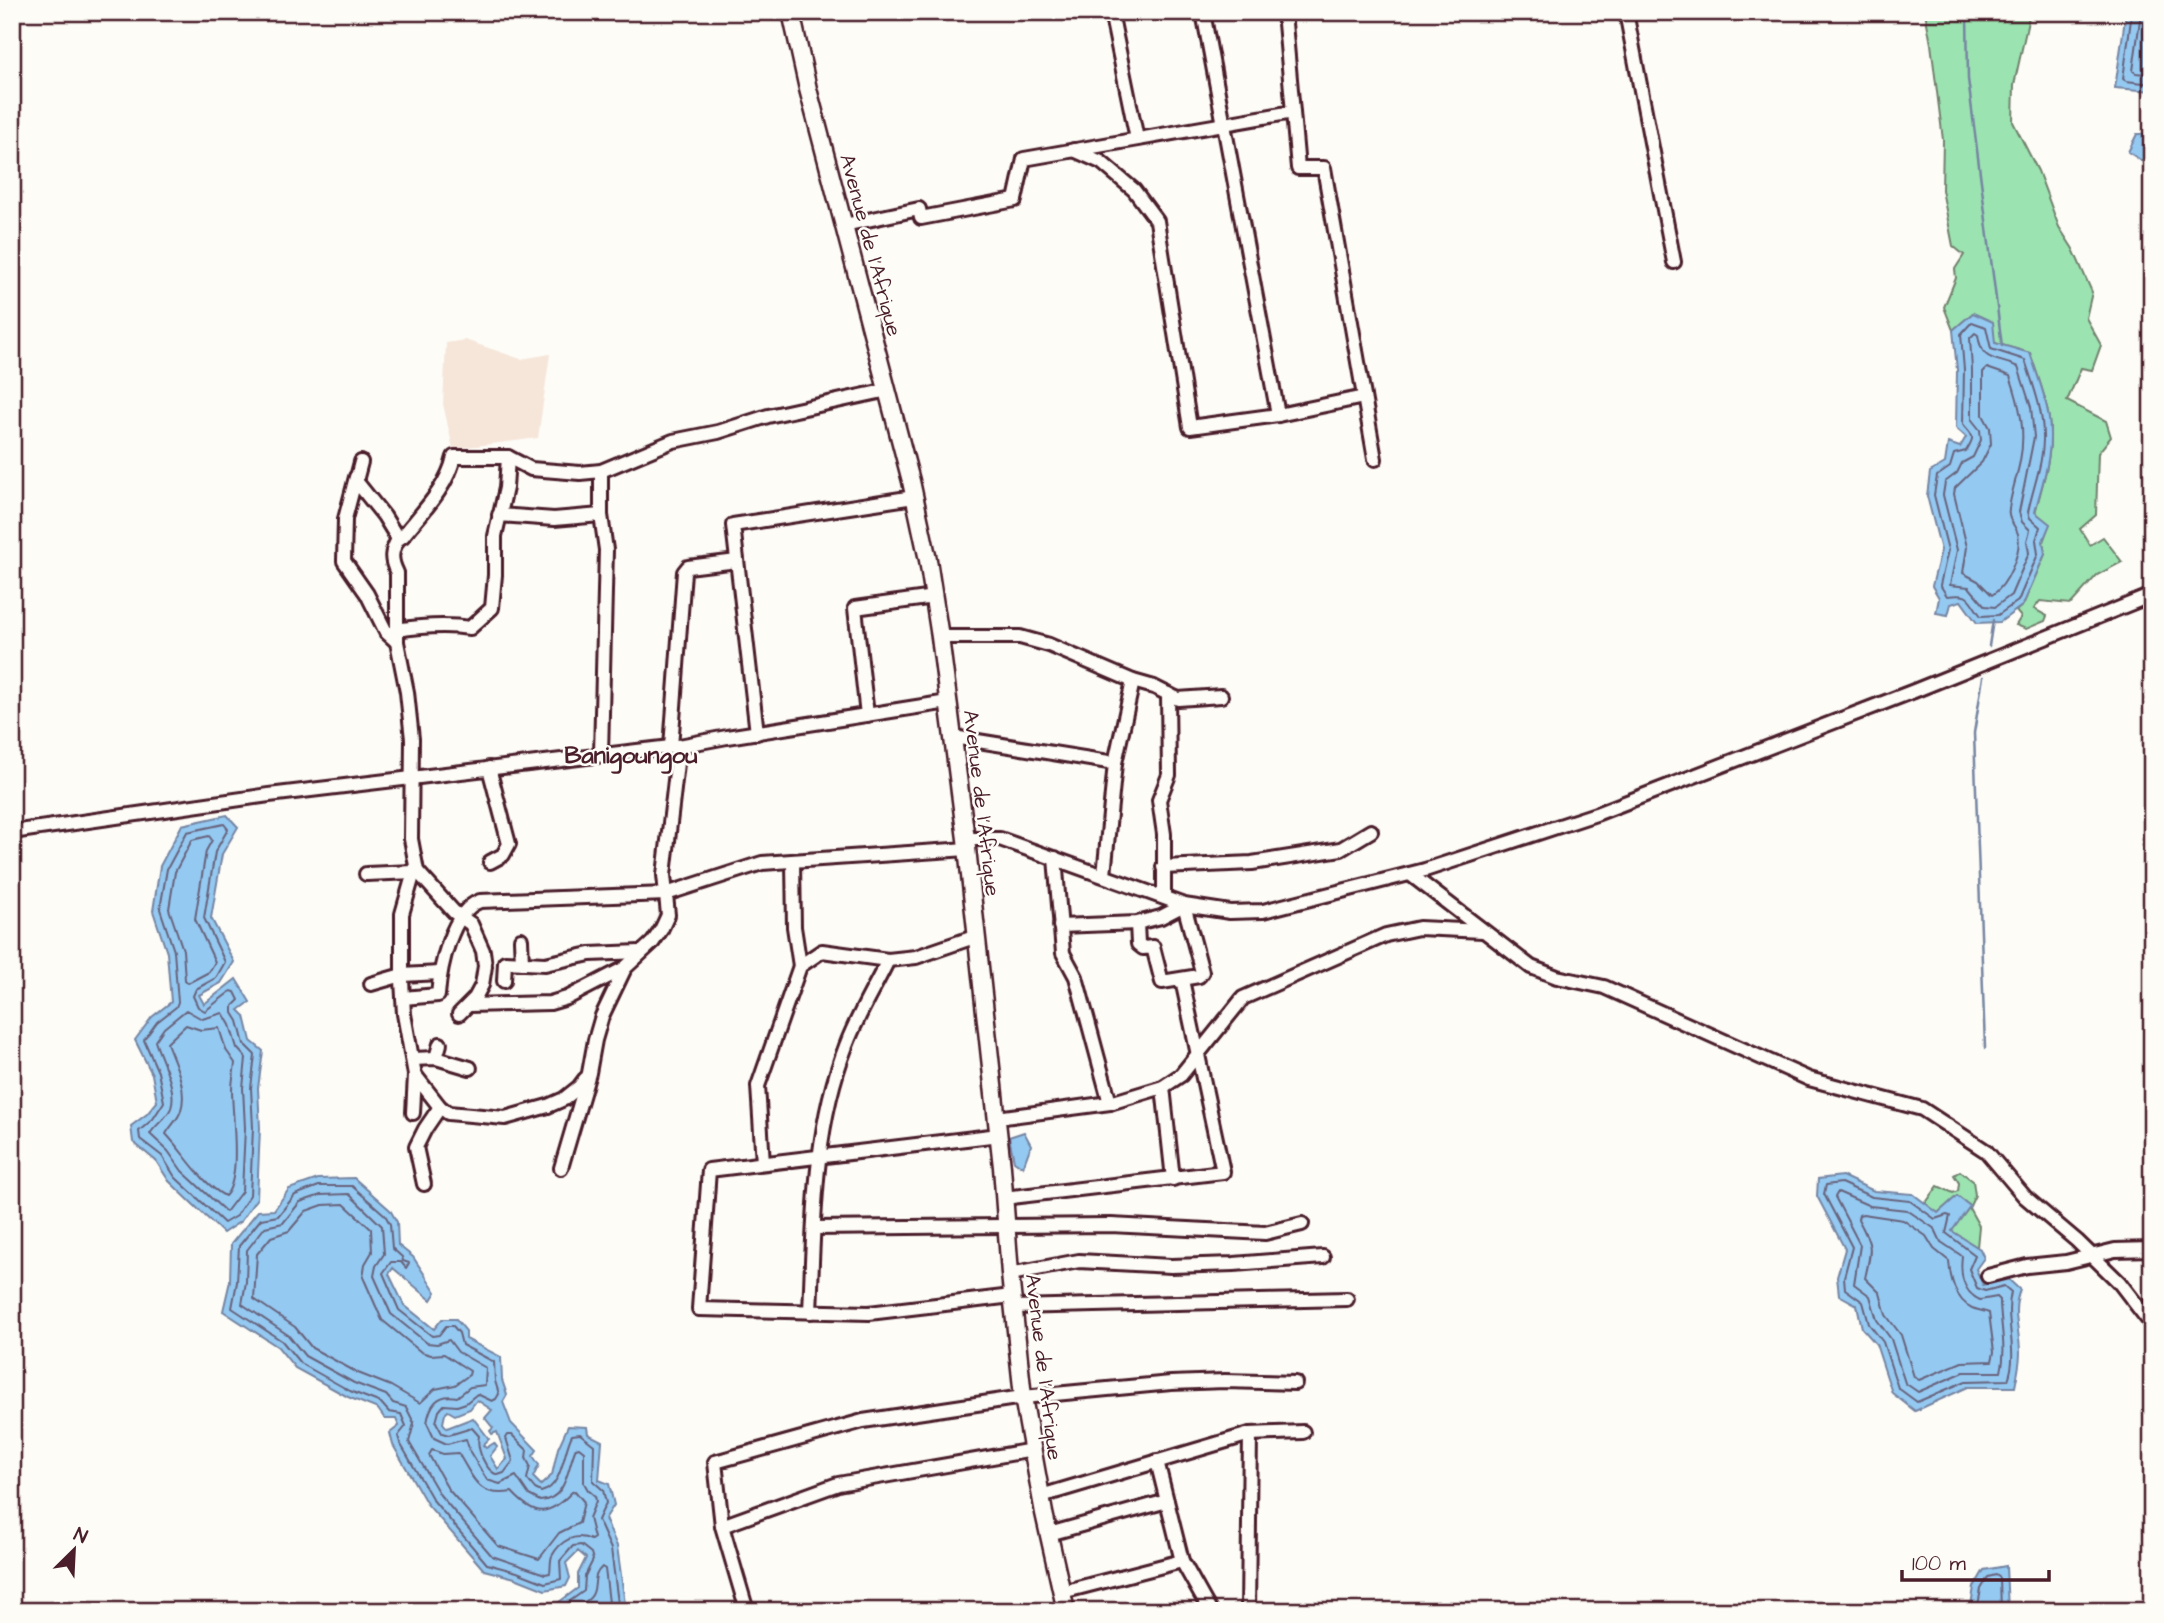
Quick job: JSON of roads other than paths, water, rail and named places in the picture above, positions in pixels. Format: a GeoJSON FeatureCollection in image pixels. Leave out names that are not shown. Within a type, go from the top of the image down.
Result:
{"type":"FeatureCollection","features":[{"type":"Feature","properties":{"kind":"main road","name":"Avenue de l'Afrique"},"geometry":{"type":"LineString","coordinates":[[791,12],[808,89],[888,390],[914,497],[934,597],[967,844],[998,1126],[1023,1397],[1048,1534],[1066,1611]]}},
{"type":"Feature","properties":{"kind":"street"},"geometry":{"type":"LineString","coordinates":[[1111,12],[1138,139]]}},
{"type":"Feature","properties":{"kind":"street"},"geometry":{"type":"LineString","coordinates":[[1203,12],[1278,415]]}},
{"type":"Feature","properties":{"kind":"street"},"geometry":{"type":"LineString","coordinates":[[1284,12],[1298,168],[1324,168],[1375,459]]}},
{"type":"Feature","properties":{"kind":"street"},"geometry":{"type":"LineString","coordinates":[[1626,12],[1675,262]]}},
{"type":"Feature","properties":{"kind":"street"},"geometry":{"type":"LineString","coordinates":[[844,225],[919,209],[922,218],[1015,200],[1024,159],[1293,112]]}},
{"type":"Feature","properties":{"kind":"street"},"geometry":{"type":"LineString","coordinates":[[1074,150],[1101,162],[1134,190],[1157,221],[1190,427],[1278,415],[1364,397]]}},
{"type":"Feature","properties":{"kind":"street"},"geometry":{"type":"LineString","coordinates":[[413,1112],[415,1075],[403,998],[402,914],[416,872],[411,839],[413,777],[408,702],[397,636],[397,573],[391,563],[391,554],[398,538],[403,536],[432,501],[452,467],[454,457],[508,457],[531,469],[580,473],[601,471],[673,441],[718,432],[768,416],[888,390]]}},
{"type":"Feature","properties":{"kind":"street"},"geometry":{"type":"LineString","coordinates":[[360,462],[345,519],[344,561],[367,594],[386,632],[397,636],[435,625],[470,628],[490,612],[495,575],[495,536],[506,488],[508,457]]}},
{"type":"Feature","properties":{"kind":"street"},"geometry":{"type":"LineString","coordinates":[[601,471],[601,515],[606,550],[601,754]]}},
{"type":"Feature","properties":{"kind":"street"},"geometry":{"type":"LineString","coordinates":[[356,477],[359,486],[398,538]]}},
{"type":"Feature","properties":{"kind":"street"},"geometry":{"type":"LineString","coordinates":[[757,733],[733,525],[914,497]]}},
{"type":"Feature","properties":{"kind":"street"},"geometry":{"type":"LineString","coordinates":[[499,515],[554,519],[601,515]]}},
{"type":"Feature","properties":{"kind":"street"},"geometry":{"type":"LineString","coordinates":[[561,1168],[589,1073],[594,1040],[602,1016],[625,968],[653,942],[668,915],[664,875],[675,747],[684,572],[688,567],[737,561]]}},
{"type":"Feature","properties":{"kind":"street"},"geometry":{"type":"LineString","coordinates":[[403,998],[438,995],[440,973],[450,939],[472,904],[480,901],[666,894],[762,863],[793,862],[1000,839],[1184,905],[1230,912],[1263,911],[1410,874],[1596,814],[2152,595]]}},
{"type":"Feature","properties":{"kind":"street"},"geometry":{"type":"LineString","coordinates":[[867,715],[855,608],[934,597]]}},
{"type":"Feature","properties":{"kind":"street"},"geometry":{"type":"LineString","coordinates":[[940,637],[1020,638],[1049,645],[1178,699],[1221,696]]}},
{"type":"Feature","properties":{"kind":"street"},"geometry":{"type":"LineString","coordinates":[[1104,875],[1115,764],[1133,681]]}},
{"type":"Feature","properties":{"kind":"street"},"geometry":{"type":"LineString","coordinates":[[1164,897],[1164,834],[1159,800],[1169,775],[1168,694]]}},
{"type":"Feature","properties":{"kind":"street"},"geometry":{"type":"LineString","coordinates":[[12,832],[248,797],[675,747],[948,702]]}},
{"type":"Feature","properties":{"kind":"street"},"geometry":{"type":"LineString","coordinates":[[953,737],[1115,764]]}},
{"type":"Feature","properties":{"kind":"street"},"geometry":{"type":"LineString","coordinates":[[489,768],[509,839],[503,855],[490,862]]}},
{"type":"Feature","properties":{"kind":"street"},"geometry":{"type":"LineString","coordinates":[[1163,867],[1252,863],[1341,849],[1371,831]]}},
{"type":"Feature","properties":{"kind":"street"},"geometry":{"type":"LineString","coordinates":[[1055,858],[1063,953],[1076,977],[1110,1103]]}},
{"type":"Feature","properties":{"kind":"street"},"geometry":{"type":"LineString","coordinates":[[762,1163],[758,1086],[800,966],[794,927],[793,862]]}},
{"type":"Feature","properties":{"kind":"street"},"geometry":{"type":"LineString","coordinates":[[366,874],[416,872],[439,897],[471,924],[483,951],[485,966],[482,985],[464,1009],[550,1003],[567,998],[625,968]]}},
{"type":"Feature","properties":{"kind":"street"},"geometry":{"type":"LineString","coordinates":[[1410,874],[1531,967],[1557,977],[1604,987],[1784,1070],[1922,1109],[1986,1151],[2025,1197],[2119,1282],[2152,1325]]}},
{"type":"Feature","properties":{"kind":"street"},"geometry":{"type":"LineString","coordinates":[[1060,926],[1137,923],[1161,917],[1184,905]]}},
{"type":"Feature","properties":{"kind":"street"},"geometry":{"type":"LineString","coordinates":[[1137,923],[1138,944],[1143,948],[1153,947],[1162,982],[1199,976],[1202,972],[1184,905]]}},
{"type":"Feature","properties":{"kind":"street"},"geometry":{"type":"LineString","coordinates":[[1347,1299],[1013,1302],[869,1313],[699,1308],[709,1170],[819,1157],[998,1126],[1110,1103],[1163,1087],[1181,1075],[1243,998],[1385,935],[1419,928],[1483,931]]}},
{"type":"Feature","properties":{"kind":"street"},"geometry":{"type":"LineString","coordinates":[[800,966],[822,951],[888,960],[916,957],[977,936]]}},
{"type":"Feature","properties":{"kind":"street"},"geometry":{"type":"LineString","coordinates":[[521,940],[522,963]]}},
{"type":"Feature","properties":{"kind":"street"},"geometry":{"type":"LineString","coordinates":[[504,981],[505,962],[545,964],[590,954],[640,952]]}},
{"type":"Feature","properties":{"kind":"street"},"geometry":{"type":"LineString","coordinates":[[810,1312],[819,1157],[831,1100],[844,1049],[861,1009],[888,960]]}},
{"type":"Feature","properties":{"kind":"street"},"geometry":{"type":"LineString","coordinates":[[371,984],[402,975],[440,973]]}},
{"type":"Feature","properties":{"kind":"street"},"geometry":{"type":"LineString","coordinates":[[1004,1198],[1223,1172],[1182,980]]}},
{"type":"Feature","properties":{"kind":"street"},"geometry":{"type":"LineString","coordinates":[[436,1058],[440,1044]]}},
{"type":"Feature","properties":{"kind":"street"},"geometry":{"type":"LineString","coordinates":[[413,1059],[436,1058],[470,1068]]}},
{"type":"Feature","properties":{"kind":"street"},"geometry":{"type":"LineString","coordinates":[[415,1075],[448,1114],[505,1118],[564,1099],[579,1087],[589,1073]]}},
{"type":"Feature","properties":{"kind":"street"},"geometry":{"type":"LineString","coordinates":[[1163,1087],[1173,1179]]}},
{"type":"Feature","properties":{"kind":"street"},"geometry":{"type":"LineString","coordinates":[[424,1185],[416,1147],[440,1107]]}},
{"type":"Feature","properties":{"kind":"street"},"geometry":{"type":"LineString","coordinates":[[814,1228],[1111,1225],[1265,1233],[1302,1224]]}},
{"type":"Feature","properties":{"kind":"street"},"geometry":{"type":"LineString","coordinates":[[1988,1276],[2115,1250],[2152,1249]]}},
{"type":"Feature","properties":{"kind":"street"},"geometry":{"type":"LineString","coordinates":[[1010,1274],[1079,1261],[1184,1265],[1323,1257]]}},
{"type":"Feature","properties":{"kind":"street"},"geometry":{"type":"LineString","coordinates":[[747,1611],[722,1526],[715,1462],[863,1421],[1023,1397],[1171,1383],[1295,1382]]}},
{"type":"Feature","properties":{"kind":"street"},"geometry":{"type":"LineString","coordinates":[[1041,1496],[1250,1434],[1303,1432]]}},
{"type":"Feature","properties":{"kind":"street"},"geometry":{"type":"LineString","coordinates":[[1248,1611],[1250,1434]]}},
{"type":"Feature","properties":{"kind":"street"},"geometry":{"type":"LineString","coordinates":[[722,1526],[838,1484],[1032,1450]]}},
{"type":"Feature","properties":{"kind":"street"},"geometry":{"type":"LineString","coordinates":[[1157,1461],[1182,1561],[1210,1611]]}},
{"type":"Feature","properties":{"kind":"street"},"geometry":{"type":"LineString","coordinates":[[1048,1534],[1167,1501]]}},
{"type":"Feature","properties":{"kind":"street"},"geometry":{"type":"LineString","coordinates":[[1062,1592],[1182,1561]]}},
{"type":"Feature","properties":{"kind":"water"},"geometry":{"type":"Polygon","coordinates":[[[2126,12],[2152,12],[2152,91],[2115,88],[2126,12]]]}},
{"type":"Feature","properties":{"kind":"water"},"geometry":{"type":"Polygon","coordinates":[[[2137,134],[2152,134],[2152,177],[2145,163],[2128,152],[2137,134]]]}},
{"type":"Feature","properties":{"kind":"water"},"geometry":{"type":"Polygon","coordinates":[[[1973,313],[1993,322],[1995,343],[2030,353],[2044,395],[2050,427],[2050,447],[2035,512],[2050,524],[2043,541],[2045,554],[2023,605],[2000,622],[1977,623],[1961,601],[1951,604],[1948,615],[1936,613],[1939,598],[1932,586],[1941,550],[1927,496],[1930,472],[1945,463],[1948,443],[1960,447],[1966,437],[1956,428],[1957,370],[1953,330],[1973,313]]]}},
{"type":"Feature","properties":{"kind":"water"},"geometry":{"type":"Polygon","coordinates":[[[227,815],[238,827],[222,854],[211,918],[234,962],[221,983],[199,995],[204,1004],[236,979],[250,1002],[239,1010],[245,1016],[251,1041],[263,1051],[258,1088],[260,1128],[257,1198],[241,1221],[223,1233],[169,1181],[156,1161],[133,1142],[131,1126],[157,1102],[152,1074],[135,1040],[152,1017],[171,1002],[167,953],[153,911],[160,866],[182,825],[227,815]]]}},
{"type":"Feature","properties":{"kind":"water"},"geometry":{"type":"Polygon","coordinates":[[[1024,1132],[1031,1145],[1023,1167],[1014,1161],[1009,1137],[1024,1132]]]}},
{"type":"Feature","properties":{"kind":"water"},"geometry":{"type":"Polygon","coordinates":[[[1842,1176],[1874,1191],[1913,1194],[1938,1213],[1957,1196],[1970,1206],[1952,1231],[1980,1249],[1984,1258],[1976,1269],[1983,1285],[2006,1277],[2020,1290],[2016,1314],[2020,1357],[2015,1387],[1968,1387],[1915,1411],[1892,1393],[1876,1344],[1862,1328],[1857,1305],[1839,1295],[1837,1277],[1845,1249],[1817,1196],[1818,1179],[1842,1176]]]}},
{"type":"Feature","properties":{"kind":"water"},"geometry":{"type":"Polygon","coordinates":[[[354,1178],[390,1210],[397,1222],[398,1245],[413,1257],[436,1292],[431,1300],[393,1268],[389,1274],[404,1305],[434,1329],[442,1319],[456,1319],[466,1331],[466,1339],[501,1357],[502,1380],[507,1395],[503,1402],[511,1423],[537,1450],[533,1456],[539,1465],[533,1477],[541,1485],[552,1475],[558,1448],[568,1426],[587,1427],[588,1434],[602,1441],[599,1480],[609,1484],[614,1505],[605,1519],[617,1546],[626,1611],[547,1611],[578,1588],[578,1574],[586,1558],[578,1551],[566,1563],[570,1578],[566,1586],[545,1590],[484,1570],[427,1504],[393,1445],[390,1433],[399,1426],[396,1419],[385,1419],[378,1409],[348,1397],[295,1368],[278,1347],[223,1311],[230,1281],[231,1244],[258,1211],[274,1210],[289,1189],[318,1179],[354,1178]],[[477,1400],[470,1409],[455,1415],[448,1411],[443,1423],[447,1428],[473,1418],[489,1439],[483,1445],[486,1448],[494,1443],[497,1447],[490,1456],[498,1469],[507,1459],[497,1432],[492,1434],[490,1431],[493,1428],[485,1418],[492,1410],[477,1400]]]}},
{"type":"Feature","properties":{"kind":"water"},"geometry":{"type":"Polygon","coordinates":[[[2006,1566],[2008,1611],[1970,1611],[1974,1587],[1984,1570],[2006,1566]]]}},
{"type":"Feature","properties":{"kind":"waterway"},"geometry":{"type":"LineString","coordinates":[[1967,12],[1968,79],[2002,346]]}},
{"type":"Feature","properties":{"kind":"waterway"},"geometry":{"type":"LineString","coordinates":[[1989,646],[1993,620]]}},
{"type":"Feature","properties":{"kind":"waterway"},"geometry":{"type":"LineString","coordinates":[[1983,677],[1974,733],[1985,1048]]}},
{"type":"Feature","properties":{"kind":"district","name":"Banigoungou"},"geometry":{"type":"Point","coordinates":[631,755]}}]}
